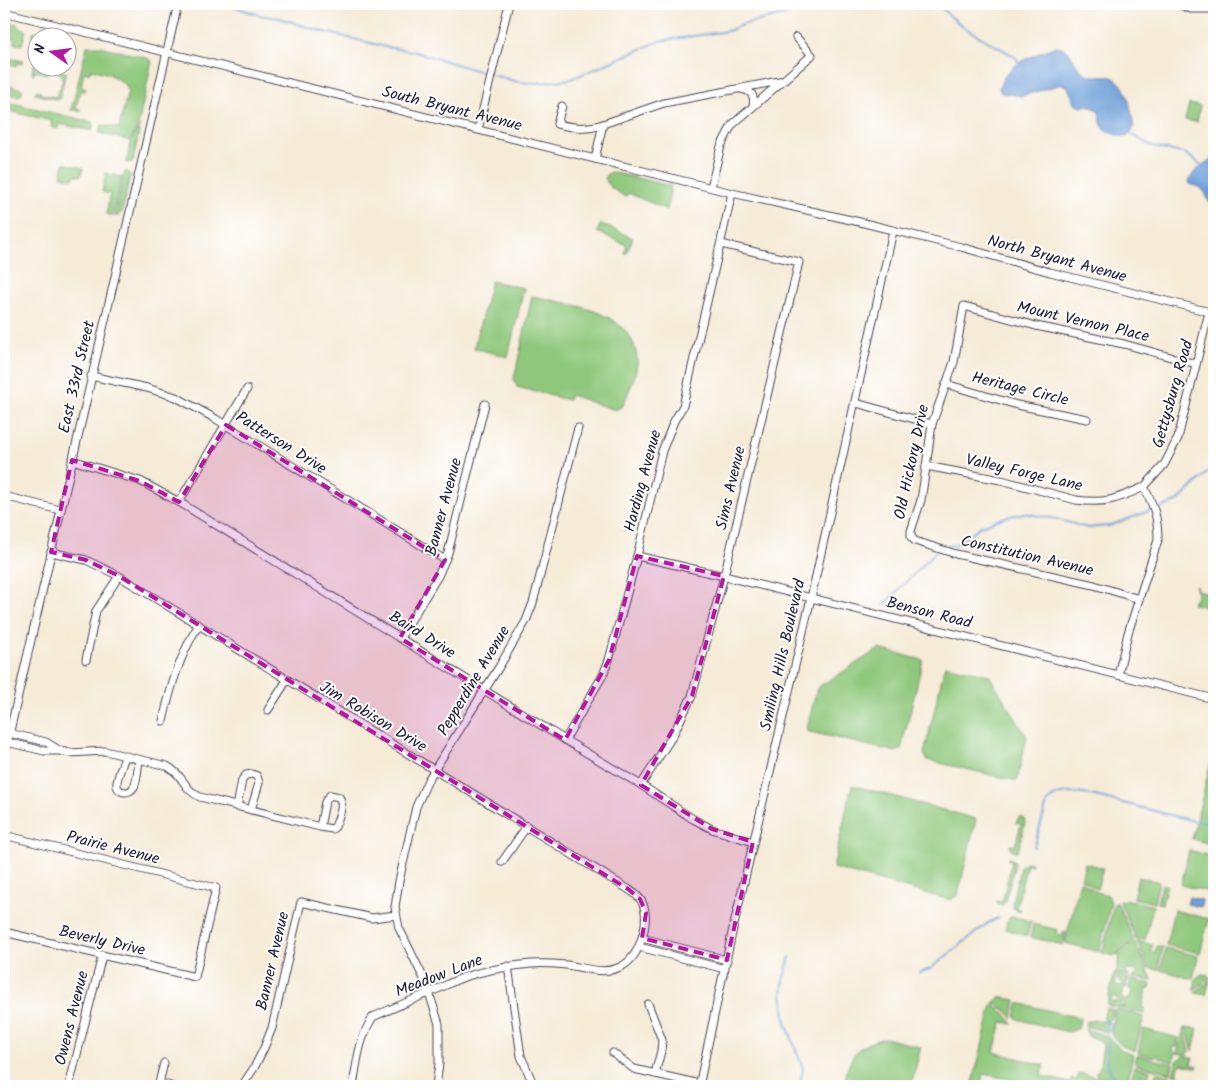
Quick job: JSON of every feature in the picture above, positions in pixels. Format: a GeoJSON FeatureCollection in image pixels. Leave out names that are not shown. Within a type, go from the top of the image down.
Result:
{"type":"FeatureCollection","features":[{"type":"Feature","properties":{"kind":"street","name":"East 33rd Street"},"geometry":{"type":"LineString","coordinates":[[4,756],[178,4]]}},
{"type":"Feature","properties":{"kind":"street"},"geometry":{"type":"LineString","coordinates":[[478,129],[509,4]]}},
{"type":"Feature","properties":{"kind":"street"},"geometry":{"type":"LineString","coordinates":[[1178,4],[1191,9],[1214,8]]}},
{"type":"Feature","properties":{"kind":"street","name":"South Bryant Avenue"},"geometry":{"type":"LineString","coordinates":[[4,12],[732,193],[893,230]]}},
{"type":"Feature","properties":{"kind":"street"},"geometry":{"type":"LineString","coordinates":[[711,187],[726,134],[732,125],[812,56],[796,37]]}},
{"type":"Feature","properties":{"kind":"street"},"geometry":{"type":"LineString","coordinates":[[562,106],[557,124],[583,128],[603,124],[664,103],[784,80]]}},
{"type":"Feature","properties":{"kind":"street"},"geometry":{"type":"LineString","coordinates":[[739,89],[749,91],[752,94],[753,106]]}},
{"type":"Feature","properties":{"kind":"street"},"geometry":{"type":"LineString","coordinates":[[595,159],[603,124]]}},
{"type":"Feature","properties":{"kind":"street","name":"Harding Avenue"},"geometry":{"type":"LineString","coordinates":[[564,740],[599,682],[609,660],[637,556],[662,451],[674,421],[683,406],[732,193]]}},
{"type":"Feature","properties":{"kind":"street","name":"North Bryant Avenue"},"geometry":{"type":"LineString","coordinates":[[893,230],[1050,272],[1212,312]]}},
{"type":"Feature","properties":{"kind":"street","name":"Smiling Hills Boulevard"},"geometry":{"type":"LineString","coordinates":[[699,1085],[753,842],[856,402],[893,230]]}},
{"type":"Feature","properties":{"kind":"street","name":"Sims Avenue"},"geometry":{"type":"LineString","coordinates":[[641,785],[673,735],[692,696],[724,576],[799,262],[721,244]]}},
{"type":"Feature","properties":{"kind":"street","name":"Mount Vernon Place"},"geometry":{"type":"LineString","coordinates":[[964,306],[1036,326],[1124,344],[1196,364]]}},
{"type":"Feature","properties":{"kind":"street","name":"Old Hickory Drive"},"geometry":{"type":"LineString","coordinates":[[911,537],[911,531],[921,500],[932,424],[954,362],[964,306]]}},
{"type":"Feature","properties":{"kind":"street","name":"Gettysburg Road"},"geometry":{"type":"LineString","coordinates":[[1144,487],[1164,465],[1174,448],[1212,312]]}},
{"type":"Feature","properties":{"kind":"street","name":"Patterson Drive"},"geometry":{"type":"LineString","coordinates":[[92,376],[176,397],[226,425],[445,560]]}},
{"type":"Feature","properties":{"kind":"street","name":"Heritage Circle"},"geometry":{"type":"LineString","coordinates":[[946,384],[1017,406],[1087,419]]}},
{"type":"Feature","properties":{"kind":"street"},"geometry":{"type":"LineString","coordinates":[[179,502],[247,390]]}},
{"type":"Feature","properties":{"kind":"street"},"geometry":{"type":"LineString","coordinates":[[856,402],[932,424]]}},
{"type":"Feature","properties":{"kind":"street","name":"Banner Avenue"},"geometry":{"type":"LineString","coordinates":[[400,638],[438,576],[445,560],[486,404]]}},
{"type":"Feature","properties":{"kind":"street","name":"Pepperdine Avenue"},"geometry":{"type":"LineString","coordinates":[[436,1086],[439,1064],[439,1024],[417,963],[402,936],[396,915],[399,881],[416,807],[435,770],[517,637],[533,603],[578,428]]}},
{"type":"Feature","properties":{"kind":"street","name":"Baird Drive"},"geometry":{"type":"LineString","coordinates":[[72,460],[140,481],[179,502],[564,740],[641,785],[693,819],[712,829],[753,842]]}},
{"type":"Feature","properties":{"kind":"street","name":"Valley Forge Lane"},"geometry":{"type":"LineString","coordinates":[[926,466],[1001,480],[1086,502],[1117,499],[1144,487]]}},
{"type":"Feature","properties":{"kind":"street"},"geometry":{"type":"LineString","coordinates":[[1118,675],[1128,633],[1158,540],[1154,505],[1144,487]]}},
{"type":"Feature","properties":{"kind":"street"},"geometry":{"type":"LineString","coordinates":[[4,496],[60,510]]}},
{"type":"Feature","properties":{"kind":"street","name":"Constitution Avenue"},"geometry":{"type":"LineString","coordinates":[[911,537],[919,543],[956,554],[1077,580],[1139,598]]}},
{"type":"Feature","properties":{"kind":"street","name":"Jim Robison Drive"},"geometry":{"type":"LineString","coordinates":[[51,552],[86,560],[119,576],[636,895],[643,903],[646,913],[639,947]]}},
{"type":"Feature","properties":{"kind":"street","name":"Benson Road"},"geometry":{"type":"LineString","coordinates":[[637,556],[724,576],[1214,699]]}},
{"type":"Feature","properties":{"kind":"street"},"geometry":{"type":"LineString","coordinates":[[86,660],[96,612],[119,576]]}},
{"type":"Feature","properties":{"kind":"street"},"geometry":{"type":"LineString","coordinates":[[162,721],[176,669],[198,626]]}},
{"type":"Feature","properties":{"kind":"street"},"geometry":{"type":"LineString","coordinates":[[268,710],[287,680]]}},
{"type":"Feature","properties":{"kind":"street"},"geometry":{"type":"LineString","coordinates":[[9,733],[42,741],[70,753],[105,751],[167,766],[176,770],[186,787],[195,795],[320,827],[332,829],[334,827],[342,805],[339,797],[330,795],[326,799],[320,827]]}},
{"type":"Feature","properties":{"kind":"street"},"geometry":{"type":"LineString","coordinates":[[40,750],[42,741]]}},
{"type":"Feature","properties":{"kind":"street"},"geometry":{"type":"LineString","coordinates":[[7,742],[40,750],[60,750]]}},
{"type":"Feature","properties":{"kind":"street"},"geometry":{"type":"LineString","coordinates":[[125,756],[117,784],[122,792],[130,791],[134,786],[139,760]]}},
{"type":"Feature","properties":{"kind":"street"},"geometry":{"type":"LineString","coordinates":[[237,806],[242,780],[246,775],[252,774],[257,776],[259,783],[252,810]]}},
{"type":"Feature","properties":{"kind":"street"},"geometry":{"type":"LineString","coordinates":[[502,862],[527,826]]}},
{"type":"Feature","properties":{"kind":"street","name":"Prairie Avenue"},"geometry":{"type":"LineString","coordinates":[[4,835],[216,888],[195,977]]}},
{"type":"Feature","properties":{"kind":"street","name":"Banner Avenue"},"geometry":{"type":"LineString","coordinates":[[242,1086],[264,1048],[272,1028],[301,902],[372,918],[396,915]]}},
{"type":"Feature","properties":{"kind":"street","name":"Beverly Drive"},"geometry":{"type":"LineString","coordinates":[[4,932],[195,977]]}},
{"type":"Feature","properties":{"kind":"street"},"geometry":{"type":"LineString","coordinates":[[642,938],[726,960]]}},
{"type":"Feature","properties":{"kind":"street"},"geometry":{"type":"LineString","coordinates":[[639,947],[725,969]]}},
{"type":"Feature","properties":{"kind":"street","name":"Meadow Lane"},"geometry":{"type":"LineString","coordinates":[[353,1086],[360,1046],[373,1017],[463,978],[487,970],[508,966],[541,964],[566,965],[601,971],[613,970],[627,963],[639,947]]}},
{"type":"Feature","properties":{"kind":"street","name":"Owens Avenue"},"geometry":{"type":"LineString","coordinates":[[69,1086],[102,956]]}},
{"type":"Feature","properties":{"kind":"street"},"geometry":{"type":"LineString","coordinates":[[508,966],[521,1056],[534,1086]]}},
{"type":"Feature","properties":{"kind":"street"},"geometry":{"type":"LineString","coordinates":[[648,1004],[662,1040],[661,1051],[654,1074]]}},
{"type":"Feature","properties":{"kind":"street"},"geometry":{"type":"LineString","coordinates":[[613,1053],[630,1068],[699,1085]]}},
{"type":"Feature","properties":{"kind":"street"},"geometry":{"type":"LineString","coordinates":[[164,1063],[159,1083],[171,1086]]}},
{"type":"Feature","properties":{"kind":"highlighted area"},"geometry":{"type":"Polygon","coordinates":[[[226,425],[445,560],[400,638],[565,740],[609,660],[637,556],[724,576],[692,696],[641,785],[712,829],[753,842],[727,960],[642,938],[646,913],[640,899],[628,889],[119,576],[86,560],[51,552],[72,460],[140,481],[179,502],[226,425]]]}},
{"type":"Feature","properties":{"kind":"green space"},"geometry":{"type":"Polygon","coordinates":[[[4,21],[17,24],[26,30],[22,45],[15,44],[15,39],[4,36],[4,21]]]}},
{"type":"Feature","properties":{"kind":"green space"},"geometry":{"type":"Polygon","coordinates":[[[87,46],[100,46],[152,61],[138,126],[130,141],[99,133],[102,125],[119,128],[128,91],[125,84],[109,74],[91,69],[89,73],[84,72],[81,87],[86,89],[85,91],[80,91],[76,108],[81,111],[71,110],[87,46]]]}},
{"type":"Feature","properties":{"kind":"green space"},"geometry":{"type":"Polygon","coordinates":[[[4,57],[23,61],[22,64],[17,63],[16,66],[4,62],[4,57]]]}},
{"type":"Feature","properties":{"kind":"green space"},"geometry":{"type":"Polygon","coordinates":[[[64,78],[59,100],[35,94],[36,90],[40,91],[40,94],[56,97],[58,89],[60,89],[64,78]]]}},
{"type":"Feature","properties":{"kind":"green space"},"geometry":{"type":"Polygon","coordinates":[[[4,84],[22,89],[22,94],[18,96],[4,93],[4,84]]]}},
{"type":"Feature","properties":{"kind":"green space"},"geometry":{"type":"Polygon","coordinates":[[[4,101],[92,122],[92,131],[59,124],[58,129],[51,127],[52,121],[4,110],[4,101]]]}},
{"type":"Feature","properties":{"kind":"green space"},"geometry":{"type":"Polygon","coordinates":[[[1189,104],[1200,106],[1197,122],[1185,120],[1189,104]]]}},
{"type":"Feature","properties":{"kind":"green space"},"geometry":{"type":"Polygon","coordinates":[[[140,126],[133,162],[126,163],[132,139],[140,126]]]}},
{"type":"Feature","properties":{"kind":"green space"},"geometry":{"type":"Polygon","coordinates":[[[64,163],[83,168],[81,176],[74,175],[73,179],[61,176],[64,163]]]}},
{"type":"Feature","properties":{"kind":"green space"},"geometry":{"type":"Polygon","coordinates":[[[125,171],[130,176],[122,212],[115,216],[125,171]]]}},
{"type":"Feature","properties":{"kind":"green space"},"geometry":{"type":"Polygon","coordinates":[[[611,172],[671,186],[667,210],[628,193],[625,197],[609,186],[605,179],[606,175],[611,172]]]}},
{"type":"Feature","properties":{"kind":"green space"},"geometry":{"type":"Polygon","coordinates":[[[106,173],[122,177],[113,216],[106,214],[110,194],[102,192],[106,173]]]}},
{"type":"Feature","properties":{"kind":"green space"},"geometry":{"type":"Polygon","coordinates":[[[602,224],[633,238],[626,254],[624,253],[627,245],[597,232],[602,224]]]}},
{"type":"Feature","properties":{"kind":"green space"},"geometry":{"type":"Polygon","coordinates":[[[491,281],[524,288],[508,357],[474,348],[491,281]]]}},
{"type":"Feature","properties":{"kind":"green space"},"geometry":{"type":"Polygon","coordinates":[[[532,296],[580,306],[612,319],[624,329],[633,342],[637,364],[623,406],[615,410],[570,395],[568,400],[517,387],[514,379],[532,296]]]}},
{"type":"Feature","properties":{"kind":"green space"},"geometry":{"type":"Polygon","coordinates":[[[1196,585],[1197,590],[1214,594],[1214,609],[1192,605],[1193,599],[1195,602],[1197,594],[1196,585]]]}},
{"type":"Feature","properties":{"kind":"green space"},"geometry":{"type":"Polygon","coordinates":[[[879,649],[923,660],[901,749],[896,752],[806,731],[817,688],[879,649]]]}},
{"type":"Feature","properties":{"kind":"green space"},"geometry":{"type":"Polygon","coordinates":[[[945,665],[989,675],[1027,737],[1017,781],[927,760],[924,754],[945,665]]]}},
{"type":"Feature","properties":{"kind":"green space"},"geometry":{"type":"Polygon","coordinates":[[[1214,749],[1214,845],[1192,839],[1214,749]]]}},
{"type":"Feature","properties":{"kind":"green space"},"geometry":{"type":"Polygon","coordinates":[[[852,785],[976,819],[958,895],[950,900],[833,868],[852,785]]]}},
{"type":"Feature","properties":{"kind":"green space"},"geometry":{"type":"Polygon","coordinates":[[[1019,817],[1024,818],[1025,823],[1019,848],[1017,851],[1014,851],[1010,848],[1010,845],[1015,846],[1021,824],[1016,823],[1019,817]]]}},
{"type":"Feature","properties":{"kind":"green space"},"geometry":{"type":"Polygon","coordinates":[[[1189,850],[1214,857],[1214,893],[1181,885],[1189,850]]]}},
{"type":"Feature","properties":{"kind":"green space"},"geometry":{"type":"Polygon","coordinates":[[[1007,859],[1014,860],[1015,864],[1005,902],[1001,906],[996,902],[1002,902],[1012,861],[1007,859]]]}},
{"type":"Feature","properties":{"kind":"green space"},"geometry":{"type":"Polygon","coordinates":[[[1025,862],[1032,863],[1032,865],[1027,864],[1016,908],[1020,911],[1013,908],[1012,902],[1020,867],[1025,862]]]}},
{"type":"Feature","properties":{"kind":"green space"},"geometry":{"type":"Polygon","coordinates":[[[1085,863],[1103,868],[1097,889],[1081,879],[1085,863]]]}},
{"type":"Feature","properties":{"kind":"green space"},"geometry":{"type":"Polygon","coordinates":[[[1138,877],[1159,882],[1154,903],[1133,898],[1138,877]]]}},
{"type":"Feature","properties":{"kind":"green space"},"geometry":{"type":"Polygon","coordinates":[[[1080,881],[1097,892],[1108,895],[1111,903],[1099,952],[1065,943],[1080,881]]]}},
{"type":"Feature","properties":{"kind":"green space"},"geometry":{"type":"Polygon","coordinates":[[[1162,884],[1167,885],[1162,904],[1157,903],[1162,884]]]}},
{"type":"Feature","properties":{"kind":"green space"},"geometry":{"type":"Polygon","coordinates":[[[1125,899],[1153,906],[1145,940],[1136,939],[1119,900],[1123,901],[1125,899]]]}},
{"type":"Feature","properties":{"kind":"green space"},"geometry":{"type":"Polygon","coordinates":[[[1117,902],[1134,940],[1114,956],[1102,953],[1114,904],[1117,902]]]}},
{"type":"Feature","properties":{"kind":"green space"},"geometry":{"type":"Polygon","coordinates":[[[1174,910],[1209,919],[1200,953],[1166,945],[1174,910]]]}},
{"type":"Feature","properties":{"kind":"green space"},"geometry":{"type":"Polygon","coordinates":[[[1010,917],[1031,921],[1027,936],[1005,929],[1010,917]]]}},
{"type":"Feature","properties":{"kind":"green space"},"geometry":{"type":"Polygon","coordinates":[[[1033,924],[1058,930],[1057,934],[1059,936],[1066,932],[1063,945],[1030,937],[1033,924]]]}},
{"type":"Feature","properties":{"kind":"green space"},"geometry":{"type":"Polygon","coordinates":[[[1137,941],[1153,945],[1151,951],[1155,952],[1157,946],[1163,947],[1158,970],[1149,968],[1137,941]]]}},
{"type":"Feature","properties":{"kind":"green space"},"geometry":{"type":"Polygon","coordinates":[[[1135,942],[1152,979],[1151,981],[1132,977],[1137,975],[1137,972],[1133,970],[1126,971],[1126,974],[1130,976],[1116,973],[1120,957],[1116,955],[1135,942]]]}},
{"type":"Feature","properties":{"kind":"green space"},"geometry":{"type":"Polygon","coordinates":[[[1166,948],[1198,956],[1193,979],[1160,970],[1166,948]]]}},
{"type":"Feature","properties":{"kind":"green space"},"geometry":{"type":"Polygon","coordinates":[[[1114,974],[1129,978],[1128,982],[1122,983],[1119,979],[1115,982],[1118,986],[1127,984],[1127,988],[1124,988],[1121,998],[1124,999],[1123,1003],[1115,997],[1112,997],[1111,1000],[1113,1003],[1118,1001],[1123,1005],[1122,1009],[1107,1005],[1114,974]]]}},
{"type":"Feature","properties":{"kind":"green space"},"geometry":{"type":"Polygon","coordinates":[[[1202,974],[1208,975],[1210,978],[1194,990],[1196,978],[1202,974]]]}},
{"type":"Feature","properties":{"kind":"green space"},"geometry":{"type":"Polygon","coordinates":[[[1131,979],[1151,984],[1150,989],[1147,989],[1143,1007],[1145,1008],[1144,1014],[1123,1009],[1126,999],[1129,1000],[1132,990],[1129,989],[1131,979]]]}},
{"type":"Feature","properties":{"kind":"green space"},"geometry":{"type":"Polygon","coordinates":[[[1210,980],[1206,995],[1195,993],[1195,992],[1210,980]]]}},
{"type":"Feature","properties":{"kind":"green space"},"geometry":{"type":"Polygon","coordinates":[[[1000,997],[1016,1000],[1012,1018],[1007,1011],[993,1003],[1000,997]]]}},
{"type":"Feature","properties":{"kind":"green space"},"geometry":{"type":"Polygon","coordinates":[[[1018,1003],[1080,1018],[1078,1029],[1068,1032],[1017,1019],[1015,1017],[1018,1003]]]}},
{"type":"Feature","properties":{"kind":"green space"},"geometry":{"type":"Polygon","coordinates":[[[992,1005],[1005,1013],[1013,1024],[1002,1022],[994,1052],[1044,1065],[1041,1076],[1070,1083],[1071,1078],[1077,1080],[1079,1073],[1125,1084],[1125,1086],[1020,1086],[1013,1085],[1014,1080],[983,1074],[980,1086],[972,1086],[992,1005]]]}},
{"type":"Feature","properties":{"kind":"green space"},"geometry":{"type":"Polygon","coordinates":[[[1106,1008],[1113,1009],[1113,1016],[1108,1021],[1103,1019],[1106,1008]]]}},
{"type":"Feature","properties":{"kind":"green space"},"geometry":{"type":"Polygon","coordinates":[[[1115,1009],[1144,1017],[1135,1051],[1122,1046],[1111,1035],[1115,1009]]]}},
{"type":"Feature","properties":{"kind":"green space"},"geometry":{"type":"Polygon","coordinates":[[[1094,1019],[1107,1023],[1107,1032],[1085,1026],[1086,1022],[1093,1021],[1094,1019]]]}},
{"type":"Feature","properties":{"kind":"green space"},"geometry":{"type":"Polygon","coordinates":[[[1184,1028],[1190,1051],[1187,1055],[1177,1053],[1184,1028]]]}},
{"type":"Feature","properties":{"kind":"green space"},"geometry":{"type":"Polygon","coordinates":[[[1186,1028],[1198,1029],[1193,1051],[1186,1028]]]}},
{"type":"Feature","properties":{"kind":"green space"},"geometry":{"type":"Polygon","coordinates":[[[1085,1029],[1107,1036],[1122,1050],[1133,1054],[1126,1082],[1096,1075],[1096,1071],[1099,1070],[1103,1045],[1099,1040],[1089,1037],[1085,1029]]]}},
{"type":"Feature","properties":{"kind":"green space"},"geometry":{"type":"Polygon","coordinates":[[[1143,1029],[1179,1038],[1177,1047],[1174,1047],[1173,1050],[1176,1053],[1173,1062],[1160,1058],[1158,1055],[1153,1057],[1138,1053],[1143,1029]]]}},
{"type":"Feature","properties":{"kind":"green space"},"geometry":{"type":"Polygon","coordinates":[[[885,1038],[921,1047],[911,1086],[843,1086],[851,1060],[859,1049],[874,1041],[885,1038]]]}},
{"type":"Feature","properties":{"kind":"green space"},"geometry":{"type":"Polygon","coordinates":[[[1137,1055],[1173,1064],[1171,1073],[1135,1064],[1137,1055]]]}},
{"type":"Feature","properties":{"kind":"green space"},"geometry":{"type":"Polygon","coordinates":[[[1184,1056],[1193,1058],[1191,1064],[1198,1066],[1197,1068],[1182,1064],[1178,1069],[1179,1075],[1173,1074],[1177,1061],[1184,1056]]]}},
{"type":"Feature","properties":{"kind":"green space"},"geometry":{"type":"Polygon","coordinates":[[[1134,1066],[1150,1070],[1148,1078],[1141,1075],[1140,1079],[1132,1077],[1134,1066]]]}},
{"type":"Feature","properties":{"kind":"green space"},"geometry":{"type":"Polygon","coordinates":[[[1156,1072],[1170,1075],[1167,1086],[1160,1085],[1162,1080],[1154,1080],[1156,1072]]]}},
{"type":"Feature","properties":{"kind":"water"},"geometry":{"type":"Polygon","coordinates":[[[1056,46],[1067,50],[1077,65],[1088,75],[1108,76],[1120,83],[1128,97],[1134,128],[1127,137],[1108,132],[1101,123],[1098,110],[1088,105],[1082,107],[1075,104],[1068,87],[1062,84],[1022,96],[1001,93],[999,89],[1002,80],[1014,67],[1030,57],[1056,46]]]}},
{"type":"Feature","properties":{"kind":"water"},"geometry":{"type":"Polygon","coordinates":[[[1213,158],[1214,206],[1211,206],[1204,192],[1190,184],[1189,181],[1199,168],[1213,158]]]}},
{"type":"Feature","properties":{"kind":"water"},"geometry":{"type":"Polygon","coordinates":[[[1189,897],[1202,900],[1201,907],[1187,904],[1189,897]]]}},
{"type":"Feature","properties":{"kind":"waterway"},"geometry":{"type":"LineString","coordinates":[[226,4],[259,15],[279,18],[317,30],[386,47],[412,51],[489,74]]}},
{"type":"Feature","properties":{"kind":"waterway"},"geometry":{"type":"LineString","coordinates":[[493,75],[518,82],[538,83],[571,79],[660,41],[728,31],[745,24],[784,15],[806,4]]}},
{"type":"Feature","properties":{"kind":"waterway"},"geometry":{"type":"LineString","coordinates":[[938,4],[955,20],[1012,55],[1020,65]]}},
{"type":"Feature","properties":{"kind":"waterway"},"geometry":{"type":"LineString","coordinates":[[1129,133],[1153,147],[1186,154],[1203,166]]}},
{"type":"Feature","properties":{"kind":"waterway"},"geometry":{"type":"LineString","coordinates":[[1157,509],[1177,502],[1214,466]]}},
{"type":"Feature","properties":{"kind":"waterway"},"geometry":{"type":"LineString","coordinates":[[942,547],[957,544],[981,526],[1024,513],[1057,519],[1087,528],[1109,526],[1152,510]]}},
{"type":"Feature","properties":{"kind":"waterway"},"geometry":{"type":"LineString","coordinates":[[884,605],[936,551]]}},
{"type":"Feature","properties":{"kind":"waterway"},"geometry":{"type":"LineString","coordinates":[[1034,847],[1047,803],[1056,796],[1067,793],[1091,795],[1194,821]]}},
{"type":"Feature","properties":{"kind":"waterway"},"geometry":{"type":"LineString","coordinates":[[1197,821],[1214,823]]}},
{"type":"Feature","properties":{"kind":"waterway"},"geometry":{"type":"LineString","coordinates":[[919,973],[930,969],[988,923],[998,918]]}},
{"type":"Feature","properties":{"kind":"waterway"},"geometry":{"type":"LineString","coordinates":[[790,957],[784,977],[782,993],[786,1023],[803,1068],[800,1086]]}},
{"type":"Feature","properties":{"kind":"waterway"},"geometry":{"type":"LineString","coordinates":[[1104,1021],[1111,1024],[1109,1032]]}},
{"type":"Feature","properties":{"kind":"waterway"},"geometry":{"type":"LineString","coordinates":[[1108,1041],[1106,1061],[1114,1079]]}},
{"type":"Feature","properties":{"kind":"waterway"},"geometry":{"type":"LineString","coordinates":[[1109,1086],[1113,1082]]}}]}
